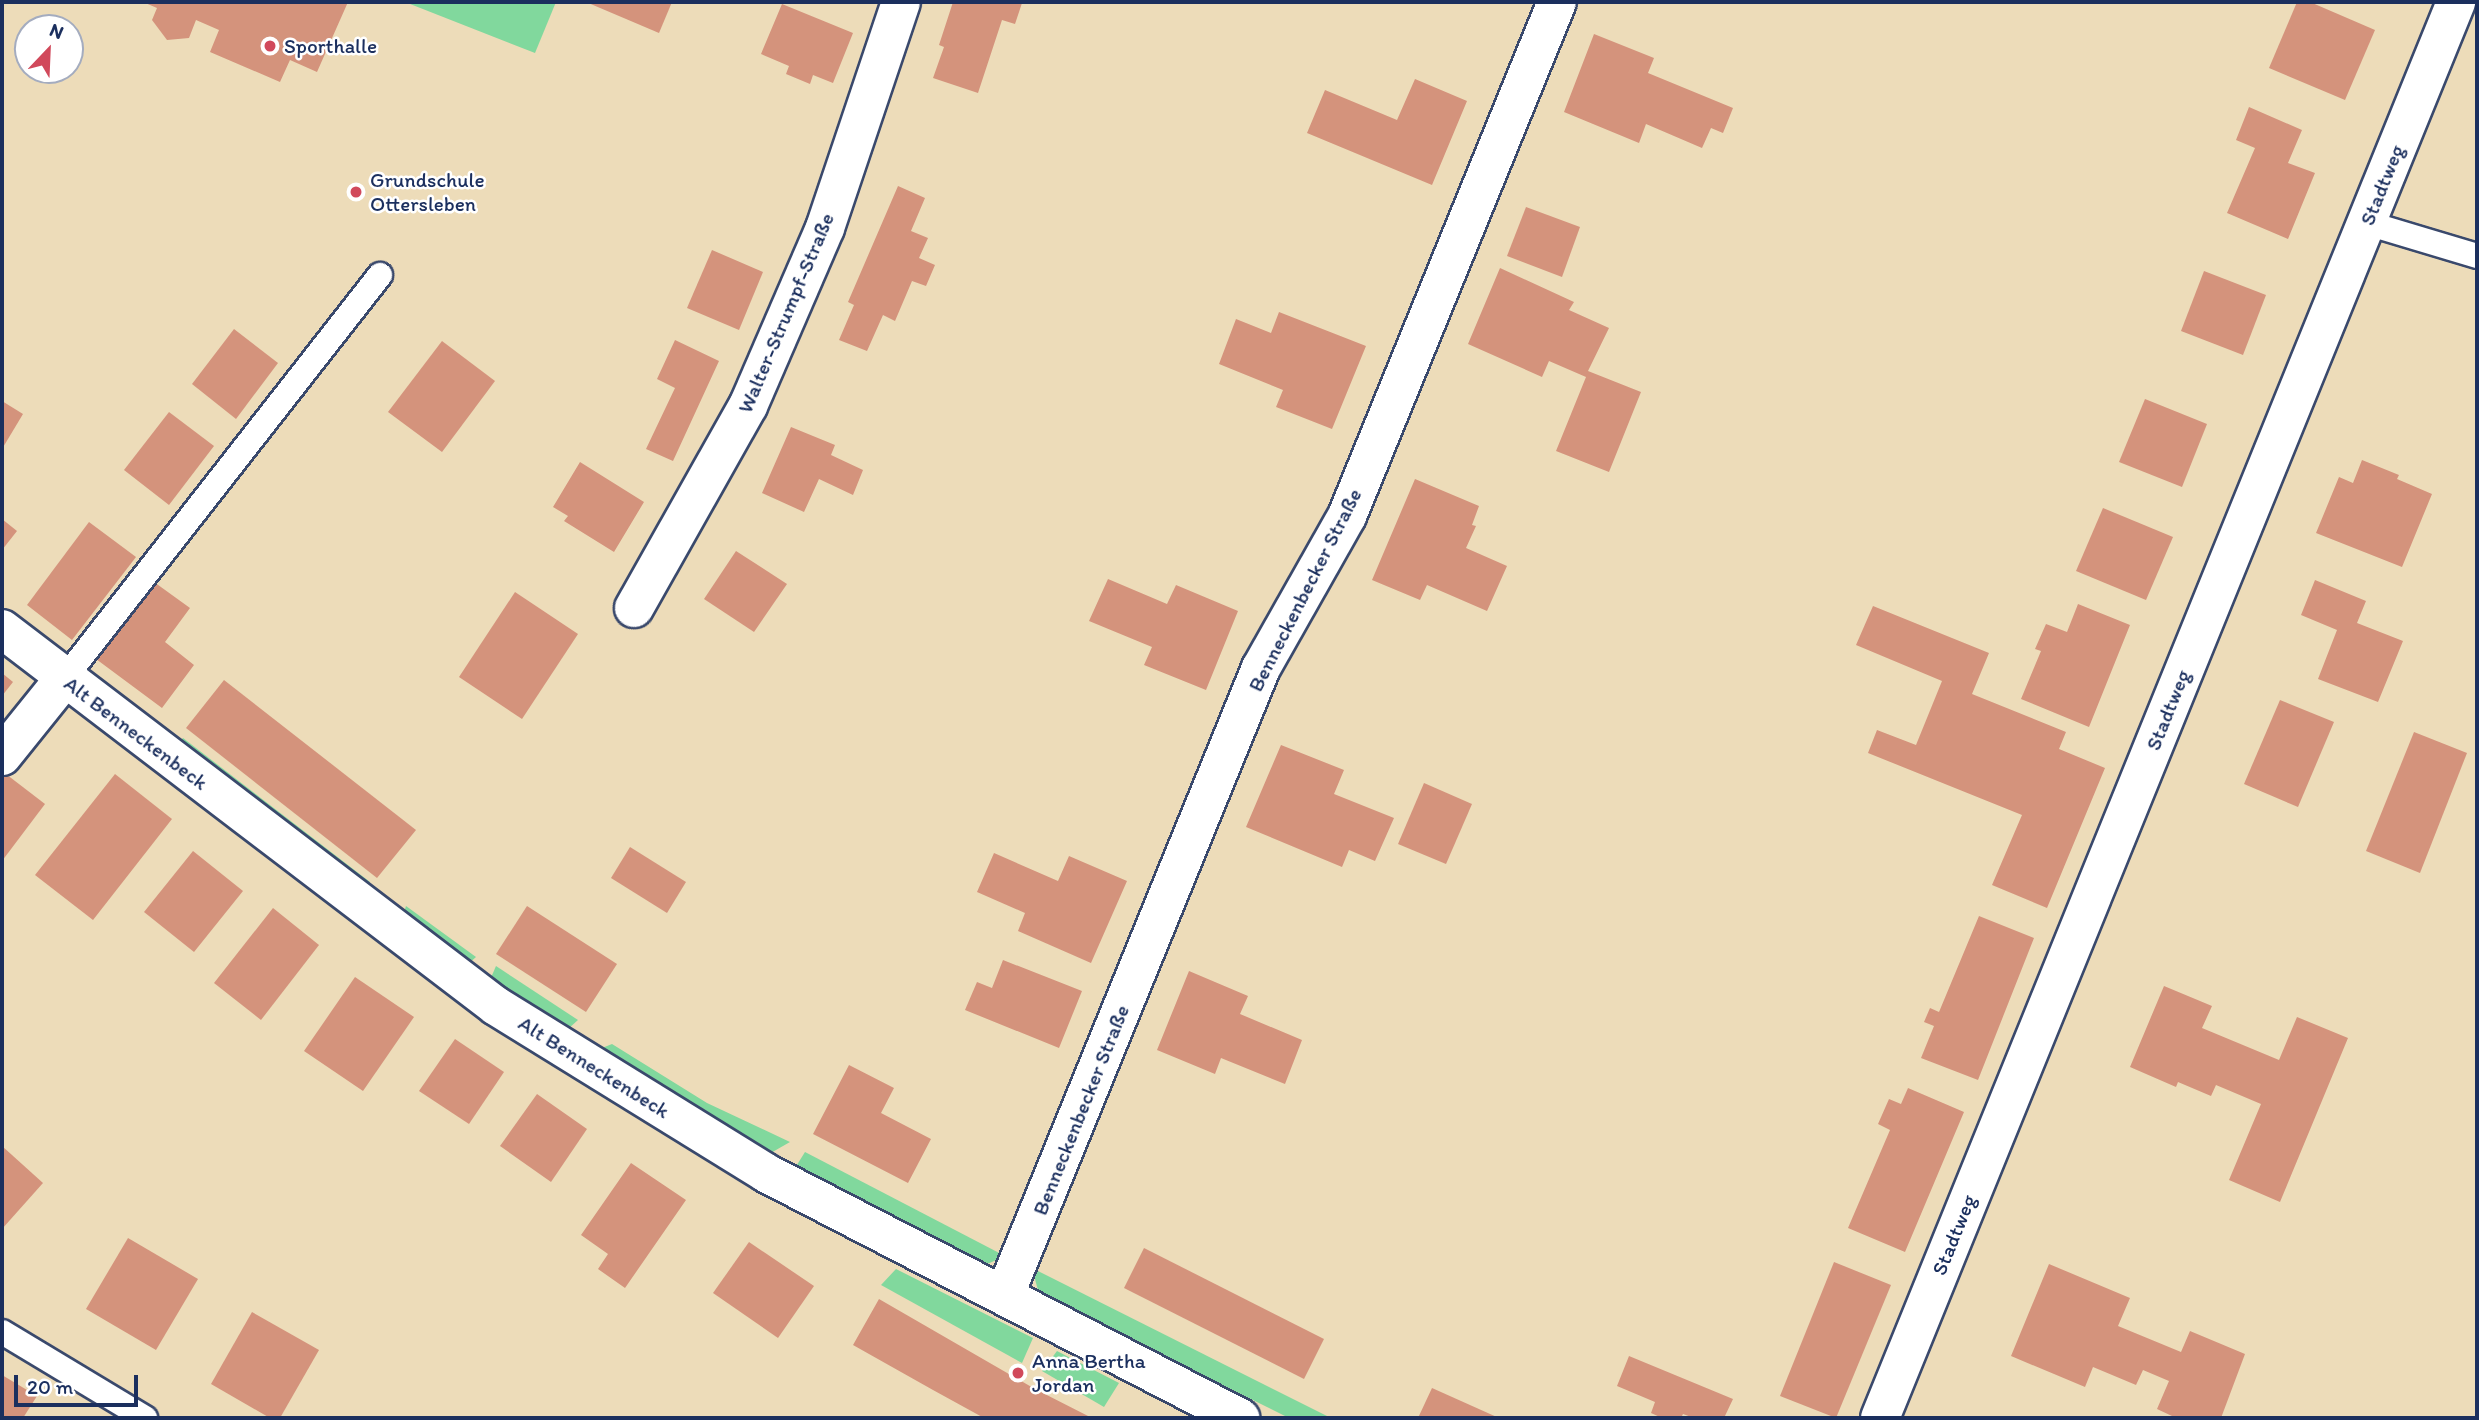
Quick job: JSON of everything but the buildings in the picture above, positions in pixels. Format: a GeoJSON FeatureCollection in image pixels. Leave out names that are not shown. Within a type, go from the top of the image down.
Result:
{"type":"FeatureCollection","features":[{"type":"Feature","properties":{"kind":"street","name":"Benneckenbecker Straße"},"geometry":{"type":"LineString","coordinates":[[1005,1294],[1261,668],[1347,516],[1557,2]]}},
{"type":"Feature","properties":{"kind":"street","name":"Stadtweg"},"geometry":{"type":"LineString","coordinates":[[1880,1418],[2456,2]]}},
{"type":"Feature","properties":{"kind":"street","name":"Walter-Strumpf-Straße"},"geometry":{"type":"LineString","coordinates":[[634,608],[748,405],[825,229],[889,5]]}},
{"type":"Feature","properties":{"kind":"street","name":"Alt Benneckenbeck"},"geometry":{"type":"LineString","coordinates":[[2,629],[64,679],[496,1006],[766,1173],[1005,1294],[1190,1407],[1240,1418]]}},
{"type":"Feature","properties":{"kind":"street"},"geometry":{"type":"LineString","coordinates":[[2,756],[64,679]]}},
{"type":"Feature","properties":{"kind":"lane"},"geometry":{"type":"LineString","coordinates":[[2367,223],[2477,256]]}},
{"type":"Feature","properties":{"kind":"lane"},"geometry":{"type":"LineString","coordinates":[[64,679],[380,275]]}},
{"type":"Feature","properties":{"kind":"lane"},"geometry":{"type":"LineString","coordinates":[[2,1332],[145,1418]]}},
{"type":"Feature","properties":{"kind":"green space"},"geometry":{"type":"Polygon","coordinates":[[[405,2],[556,2],[535,53],[405,2]]]}},
{"type":"Feature","properties":{"kind":"green space"},"geometry":{"type":"Polygon","coordinates":[[[183,738],[370,882],[361,888],[177,745],[183,738]]]}},
{"type":"Feature","properties":{"kind":"green space"},"geometry":{"type":"Polygon","coordinates":[[[406,906],[476,957],[467,965],[402,919],[406,906]]]}},
{"type":"Feature","properties":{"kind":"green space"},"geometry":{"type":"Polygon","coordinates":[[[496,966],[578,1020],[568,1029],[490,980],[496,966]]]}},
{"type":"Feature","properties":{"kind":"green space"},"geometry":{"type":"Polygon","coordinates":[[[612,1044],[707,1103],[790,1142],[769,1154],[597,1050],[612,1044]]]}},
{"type":"Feature","properties":{"kind":"green space"},"geometry":{"type":"Polygon","coordinates":[[[805,1152],[1005,1256],[983,1266],[795,1168],[805,1152]]]}},
{"type":"Feature","properties":{"kind":"green space"},"geometry":{"type":"Polygon","coordinates":[[[1032,1268],[1331,1418],[1289,1418],[1039,1294],[1032,1268]]]}},
{"type":"Feature","properties":{"kind":"green space"},"geometry":{"type":"Polygon","coordinates":[[[896,1269],[1033,1338],[1022,1363],[881,1285],[896,1269]]]}},
{"type":"Feature","properties":{"kind":"green space"},"geometry":{"type":"Polygon","coordinates":[[[1057,1351],[1119,1383],[1104,1407],[1042,1371],[1057,1351]]]}},
{"type":"Feature","properties":{"kind":"place","name":"Sporthalle"},"geometry":{"type":"Point","coordinates":[270,46]}},
{"type":"Feature","properties":{"kind":"place","name":"Grundschule Ottersleben"},"geometry":{"type":"Point","coordinates":[356,192]}},
{"type":"Feature","properties":{"kind":"place","name":"Anna Bertha Jordan"},"geometry":{"type":"Point","coordinates":[1018,1373]}}]}
